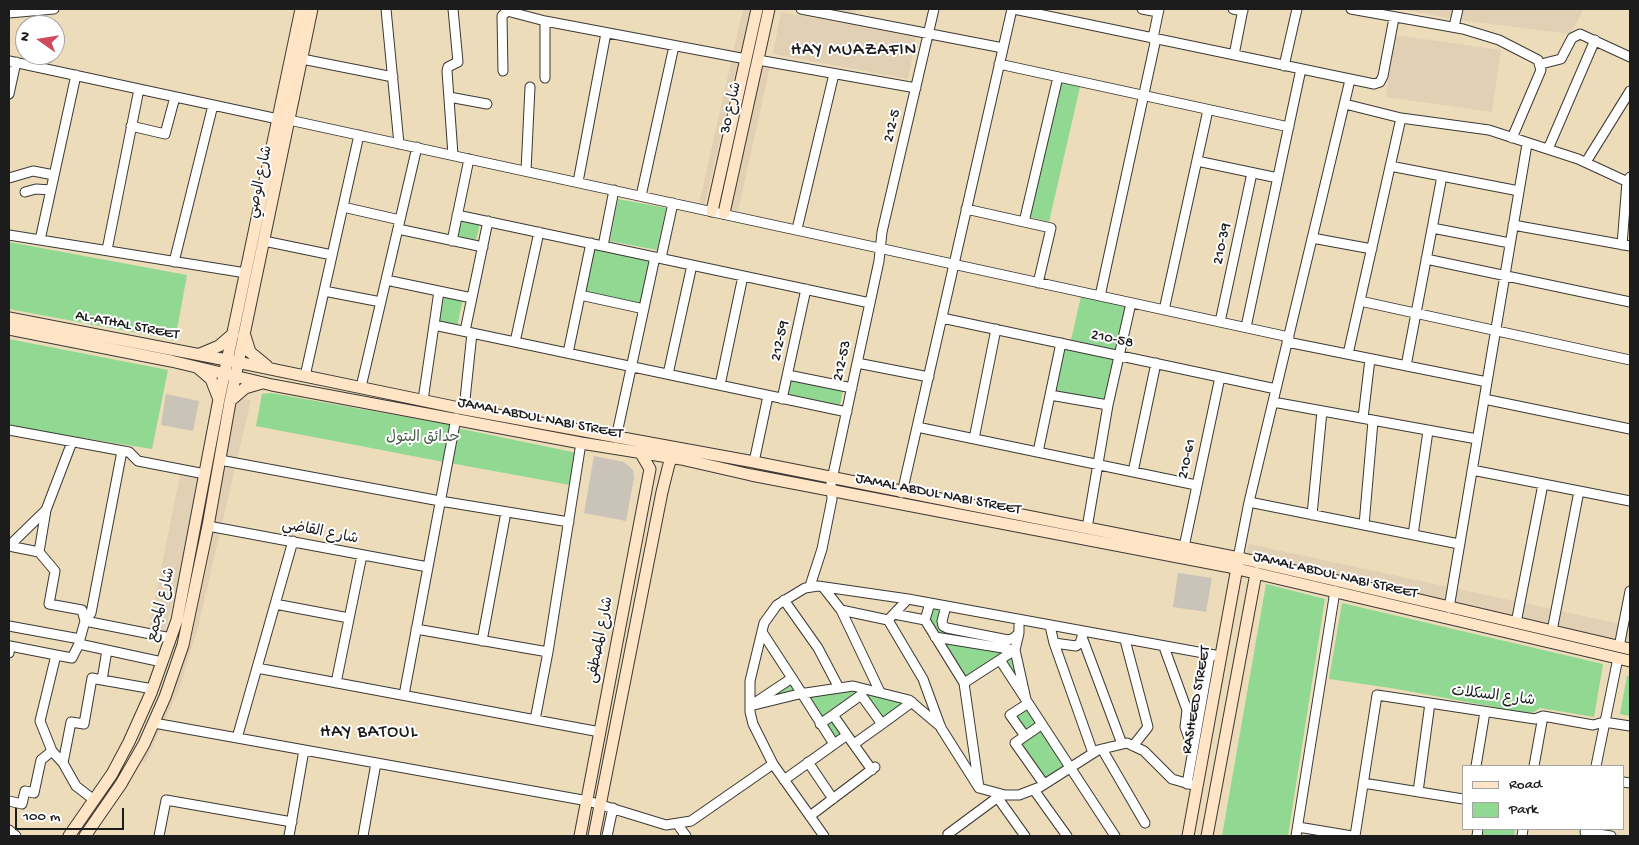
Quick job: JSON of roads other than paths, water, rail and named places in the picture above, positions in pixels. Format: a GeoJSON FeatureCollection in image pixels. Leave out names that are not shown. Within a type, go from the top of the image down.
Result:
{"type":"FeatureCollection","features":[{"type":"Feature","properties":{"kind":"street"},"geometry":{"type":"LineString","coordinates":[[9,13],[54,9]]}},
{"type":"Feature","properties":{"kind":"street","name":"شارع الوصي"},"geometry":{"type":"LineString","coordinates":[[298,60],[301,9]]}},
{"type":"Feature","properties":{"kind":"street","name":"شارع الوصي"},"geometry":{"type":"LineString","coordinates":[[240,338],[246,273],[292,80],[312,9]]}},
{"type":"Feature","properties":{"kind":"street"},"geometry":{"type":"LineString","coordinates":[[386,9],[399,144]]}},
{"type":"Feature","properties":{"kind":"street"},"geometry":{"type":"LineString","coordinates":[[453,155],[447,71],[448,67],[458,62],[454,9]]}},
{"type":"Feature","properties":{"kind":"street","name":"شارع 30"},"geometry":{"type":"LineString","coordinates":[[725,208],[752,59],[757,9]]}},
{"type":"Feature","properties":{"kind":"street","name":"شارع 30"},"geometry":{"type":"LineString","coordinates":[[713,206],[752,59],[769,9]]}},
{"type":"Feature","properties":{"kind":"street"},"geometry":{"type":"LineString","coordinates":[[801,9],[1003,48]]}},
{"type":"Feature","properties":{"kind":"street","name":"212-5"},"geometry":{"type":"LineString","coordinates":[[879,250],[934,9]]}},
{"type":"Feature","properties":{"kind":"street"},"geometry":{"type":"LineString","coordinates":[[902,493],[1013,9],[1374,84],[1380,82],[1394,18]]}},
{"type":"Feature","properties":{"kind":"street"},"geometry":{"type":"LineString","coordinates":[[1100,296],[1155,44],[1153,38],[1159,10],[1142,9]]}},
{"type":"Feature","properties":{"kind":"street"},"geometry":{"type":"LineString","coordinates":[[1233,9],[1243,10],[1234,55]]}},
{"type":"Feature","properties":{"kind":"street"},"geometry":{"type":"LineString","coordinates":[[1284,66],[1297,9]]}},
{"type":"Feature","properties":{"kind":"street"},"geometry":{"type":"LineString","coordinates":[[1351,9],[1454,27],[1507,44],[1541,64]]}},
{"type":"Feature","properties":{"kind":"street"},"geometry":{"type":"LineString","coordinates":[[1454,27],[1458,9]]}},
{"type":"Feature","properties":{"kind":"street"},"geometry":{"type":"LineString","coordinates":[[502,71],[504,13],[512,11],[546,21],[674,46],[916,88]]}},
{"type":"Feature","properties":{"kind":"street"},"geometry":{"type":"LineString","coordinates":[[545,78],[546,21]]}},
{"type":"Feature","properties":{"kind":"street"},"geometry":{"type":"LineString","coordinates":[[578,182],[606,33]]}},
{"type":"Feature","properties":{"kind":"street"},"geometry":{"type":"LineString","coordinates":[[1541,64],[1561,59],[1576,35],[1582,34],[1630,56]]}},
{"type":"Feature","properties":{"kind":"street"},"geometry":{"type":"LineString","coordinates":[[1548,149],[1594,40]]}},
{"type":"Feature","properties":{"kind":"street"},"geometry":{"type":"LineString","coordinates":[[641,196],[674,46]]}},
{"type":"Feature","properties":{"kind":"street"},"geometry":{"type":"LineString","coordinates":[[298,60],[393,76]]}},
{"type":"Feature","properties":{"kind":"street"},"geometry":{"type":"LineString","coordinates":[[9,94],[12,62],[673,203],[715,205],[718,208],[725,208],[879,250],[1220,322],[1370,359],[1487,382]]}},
{"type":"Feature","properties":{"kind":"street"},"geometry":{"type":"LineString","coordinates":[[999,64],[1289,127]]}},
{"type":"Feature","properties":{"kind":"street"},"geometry":{"type":"LineString","coordinates":[[1512,138],[1541,70],[1541,64]]}},
{"type":"Feature","properties":{"kind":"street"},"geometry":{"type":"LineString","coordinates":[[1246,328],[1302,69]]}},
{"type":"Feature","properties":{"kind":"street"},"geometry":{"type":"LineString","coordinates":[[797,229],[834,74]]}},
{"type":"Feature","properties":{"kind":"street"},"geometry":{"type":"LineString","coordinates":[[40,240],[76,75]]}},
{"type":"Feature","properties":{"kind":"street"},"geometry":{"type":"LineString","coordinates":[[1024,222],[1058,77]]}},
{"type":"Feature","properties":{"kind":"street"},"geometry":{"type":"LineString","coordinates":[[1237,563],[1249,502],[1350,80]]}},
{"type":"Feature","properties":{"kind":"street"},"geometry":{"type":"LineString","coordinates":[[526,171],[530,87]]}},
{"type":"Feature","properties":{"kind":"street"},"geometry":{"type":"LineString","coordinates":[[107,250],[139,89]]}},
{"type":"Feature","properties":{"kind":"street"},"geometry":{"type":"LineString","coordinates":[[1586,162],[1630,91]]}},
{"type":"Feature","properties":{"kind":"street"},"geometry":{"type":"LineString","coordinates":[[132,126],[166,134],[175,97]]}},
{"type":"Feature","properties":{"kind":"street"},"geometry":{"type":"LineString","coordinates":[[449,97],[487,104]]}},
{"type":"Feature","properties":{"kind":"street"},"geometry":{"type":"LineString","coordinates":[[1345,104],[1401,118],[1479,128],[1586,162],[1629,181],[1626,246],[1513,225]]}},
{"type":"Feature","properties":{"kind":"street"},"geometry":{"type":"LineString","coordinates":[[174,262],[213,105]]}},
{"type":"Feature","properties":{"kind":"street"},"geometry":{"type":"LineString","coordinates":[[1164,310],[1208,110]]}},
{"type":"Feature","properties":{"kind":"street"},"geometry":{"type":"LineString","coordinates":[[1348,354],[1401,118]]}},
{"type":"Feature","properties":{"kind":"street","name":"شارع الوصي"},"geometry":{"type":"LineString","coordinates":[[232,367],[264,241],[283,120]]}},
{"type":"Feature","properties":{"kind":"street"},"geometry":{"type":"LineString","coordinates":[[305,376],[359,135]]}},
{"type":"Feature","properties":{"kind":"street"},"geometry":{"type":"LineString","coordinates":[[1449,608],[1527,144]]}},
{"type":"Feature","properties":{"kind":"street"},"geometry":{"type":"LineString","coordinates":[[361,387],[417,147]]}},
{"type":"Feature","properties":{"kind":"street"},"geometry":{"type":"LineString","coordinates":[[452,241],[469,159]]}},
{"type":"Feature","properties":{"kind":"street"},"geometry":{"type":"LineString","coordinates":[[1196,161],[1278,178]]}},
{"type":"Feature","properties":{"kind":"street"},"geometry":{"type":"LineString","coordinates":[[1390,166],[1519,190]]}},
{"type":"Feature","properties":{"kind":"street"},"geometry":{"type":"LineString","coordinates":[[9,178],[33,171],[54,175]]}},
{"type":"Feature","properties":{"kind":"street","name":"210-39"},"geometry":{"type":"LineString","coordinates":[[1220,322],[1252,172]]}},
{"type":"Feature","properties":{"kind":"street"},"geometry":{"type":"LineString","coordinates":[[1406,366],[1442,176]]}},
{"type":"Feature","properties":{"kind":"street"},"geometry":{"type":"LineString","coordinates":[[25,192],[36,189],[51,190]]}},
{"type":"Feature","properties":{"kind":"street"},"geometry":{"type":"LineString","coordinates":[[603,246],[614,190]]}},
{"type":"Feature","properties":{"kind":"street"},"geometry":{"type":"LineString","coordinates":[[620,442],[631,367],[644,309],[673,203]]}},
{"type":"Feature","properties":{"kind":"street"},"geometry":{"type":"LineString","coordinates":[[343,207],[452,241],[482,247]]}},
{"type":"Feature","properties":{"kind":"street"},"geometry":{"type":"LineString","coordinates":[[966,209],[1051,228],[1038,283]]}},
{"type":"Feature","properties":{"kind":"street"},"geometry":{"type":"LineString","coordinates":[[457,215],[870,303]]}},
{"type":"Feature","properties":{"kind":"street"},"geometry":{"type":"LineString","coordinates":[[464,409],[468,332],[472,298],[488,221]]}},
{"type":"Feature","properties":{"kind":"street"},"geometry":{"type":"LineString","coordinates":[[1432,228],[1510,243]]}},
{"type":"Feature","properties":{"kind":"street"},"geometry":{"type":"LineString","coordinates":[[515,342],[539,232]]}},
{"type":"Feature","properties":{"kind":"street"},"geometry":{"type":"LineString","coordinates":[[9,235],[246,273]]}},
{"type":"Feature","properties":{"kind":"street"},"geometry":{"type":"LineString","coordinates":[[1312,238],[1372,249]]}},
{"type":"Feature","properties":{"kind":"street"},"geometry":{"type":"LineString","coordinates":[[264,241],[332,255]]}},
{"type":"Feature","properties":{"kind":"street"},"geometry":{"type":"LineString","coordinates":[[568,353],[591,243]]}},
{"type":"Feature","properties":{"kind":"street","name":"212-53"},"geometry":{"type":"LineString","coordinates":[[810,586],[822,549],[832,499],[832,484],[879,261],[879,250]]}},
{"type":"Feature","properties":{"kind":"street"},"geometry":{"type":"LineString","coordinates":[[1426,259],[1630,301]]}},
{"type":"Feature","properties":{"kind":"street"},"geometry":{"type":"LineString","coordinates":[[668,374],[692,265]]}},
{"type":"Feature","properties":{"kind":"street"},"geometry":{"type":"LineString","coordinates":[[720,385],[743,276]]}},
{"type":"Feature","properties":{"kind":"street"},"geometry":{"type":"LineString","coordinates":[[386,280],[472,298]]}},
{"type":"Feature","properties":{"kind":"street","name":"212-59"},"geometry":{"type":"LineString","coordinates":[[782,399],[806,289]]}},
{"type":"Feature","properties":{"kind":"street"},"geometry":{"type":"LineString","coordinates":[[324,290],[381,302]]}},
{"type":"Feature","properties":{"kind":"street"},"geometry":{"type":"LineString","coordinates":[[422,400],[439,291]]}},
{"type":"Feature","properties":{"kind":"street"},"geometry":{"type":"LineString","coordinates":[[580,295],[644,309]]}},
{"type":"Feature","properties":{"kind":"street"},"geometry":{"type":"LineString","coordinates":[[1360,300],[1630,360]]}},
{"type":"Feature","properties":{"kind":"street"},"geometry":{"type":"LineString","coordinates":[[1087,528],[1108,405],[1131,303]]}},
{"type":"Feature","properties":{"kind":"street","name":"AL-ATHAL STREET"},"geometry":{"type":"LineString","coordinates":[[9,318],[71,336],[195,360],[210,357],[232,367]]}},
{"type":"Feature","properties":{"kind":"street","name":"210-58"},"geometry":{"type":"LineString","coordinates":[[942,318],[1276,389]]}},
{"type":"Feature","properties":{"kind":"street"},"geometry":{"type":"LineString","coordinates":[[434,325],[846,412]]}},
{"type":"Feature","properties":{"kind":"street"},"geometry":{"type":"LineString","coordinates":[[974,439],[996,329]]}},
{"type":"Feature","properties":{"kind":"street","name":"AL-ATHAL STREET"},"geometry":{"type":"LineString","coordinates":[[9,330],[71,336]]}},
{"type":"Feature","properties":{"kind":"street"},"geometry":{"type":"LineString","coordinates":[[240,338],[254,356],[267,368],[262,369],[260,374],[260,379],[265,383],[245,388],[225,397],[195,360],[219,346],[240,338]]}},
{"type":"Feature","properties":{"kind":"street"},"geometry":{"type":"LineString","coordinates":[[1038,452],[1061,343]]}},
{"type":"Feature","properties":{"kind":"street"},"geometry":{"type":"LineString","coordinates":[[1363,418],[1370,359]]}},
{"type":"Feature","properties":{"kind":"street","name":"AL-ATHAL STREET"},"geometry":{"type":"LineString","coordinates":[[195,360],[207,369],[232,367]]}},
{"type":"Feature","properties":{"kind":"street"},"geometry":{"type":"LineString","coordinates":[[857,363],[929,376]]}},
{"type":"Feature","properties":{"kind":"street"},"geometry":{"type":"LineString","coordinates":[[1133,472],[1156,363]]}},
{"type":"Feature","properties":{"kind":"street","name":"JAMAL ABDUL NABI STREET"},"geometry":{"type":"LineString","coordinates":[[232,367],[267,368],[675,454],[1237,563],[1552,631],[1622,651],[1630,661]]}},
{"type":"Feature","properties":{"kind":"street","name":"JAMAL ABDUL NABI STREET"},"geometry":{"type":"LineString","coordinates":[[232,367],[265,383],[581,443],[620,442],[640,452],[754,462],[832,484],[902,493],[1184,547],[1237,563],[1256,573],[1622,651]]}},
{"type":"Feature","properties":{"kind":"street","name":"شارع المجمع"},"geometry":{"type":"LineString","coordinates":[[69,836],[94,800],[129,742],[153,689],[173,634],[205,474],[232,367]]}},
{"type":"Feature","properties":{"kind":"street"},"geometry":{"type":"LineString","coordinates":[[788,375],[852,388]]}},
{"type":"Feature","properties":{"kind":"street","name":"210-61"},"geometry":{"type":"LineString","coordinates":[[1184,547],[1220,377]]}},
{"type":"Feature","properties":{"kind":"street"},"geometry":{"type":"LineString","coordinates":[[1050,395],[1108,405]]}},
{"type":"Feature","properties":{"kind":"street"},"geometry":{"type":"LineString","coordinates":[[754,462],[768,396]]}},
{"type":"Feature","properties":{"kind":"street","name":"شارع المجمع"},"geometry":{"type":"LineString","coordinates":[[85,836],[121,784],[154,723],[175,671],[192,612],[208,526],[220,460],[225,397]]}},
{"type":"Feature","properties":{"kind":"street"},"geometry":{"type":"LineString","coordinates":[[1484,399],[1630,429]]}},
{"type":"Feature","properties":{"kind":"street"},"geometry":{"type":"LineString","coordinates":[[1273,402],[1477,440]]}},
{"type":"Feature","properties":{"kind":"street"},"geometry":{"type":"LineString","coordinates":[[1312,514],[1322,411]]}},
{"type":"Feature","properties":{"kind":"street"},"geometry":{"type":"LineString","coordinates":[[404,695],[456,418]]}},
{"type":"Feature","properties":{"kind":"street"},"geometry":{"type":"LineString","coordinates":[[1364,525],[1373,420]]}},
{"type":"Feature","properties":{"kind":"street"},"geometry":{"type":"LineString","coordinates":[[917,427],[1196,485]]}},
{"type":"Feature","properties":{"kind":"street"},"geometry":{"type":"LineString","coordinates":[[9,430],[122,451],[133,454],[138,461],[205,474]]}},
{"type":"Feature","properties":{"kind":"street"},"geometry":{"type":"LineString","coordinates":[[1413,535],[1428,430]]}},
{"type":"Feature","properties":{"kind":"street"},"geometry":{"type":"LineString","coordinates":[[39,552],[46,510],[72,442]]}},
{"type":"Feature","properties":{"kind":"street"},"geometry":{"type":"LineString","coordinates":[[535,720],[548,652],[581,443]]}},
{"type":"Feature","properties":{"kind":"street"},"geometry":{"type":"LineString","coordinates":[[9,653],[10,646],[72,658],[80,642],[85,621],[91,613],[122,451]]}},
{"type":"Feature","properties":{"kind":"street","name":"شارع المصطفى"},"geometry":{"type":"LineString","coordinates":[[580,836],[650,469],[640,452]]}},
{"type":"Feature","properties":{"kind":"street","name":"شارع المصطفى"},"geometry":{"type":"LineString","coordinates":[[594,836],[662,492],[669,464],[675,454]]}},
{"type":"Feature","properties":{"kind":"street"},"geometry":{"type":"LineString","coordinates":[[220,460],[440,501],[569,522]]}},
{"type":"Feature","properties":{"kind":"street"},"geometry":{"type":"LineString","coordinates":[[1472,470],[1630,501]]}},
{"type":"Feature","properties":{"kind":"street"},"geometry":{"type":"LineString","coordinates":[[1516,623],[1543,484]]}},
{"type":"Feature","properties":{"kind":"street"},"geometry":{"type":"LineString","coordinates":[[200,499],[204,490],[209,488],[210,514]]}},
{"type":"Feature","properties":{"kind":"street"},"geometry":{"type":"LineString","coordinates":[[1552,631],[1579,491]]}},
{"type":"Feature","properties":{"kind":"street"},"geometry":{"type":"LineString","coordinates":[[1249,502],[1459,544]]}},
{"type":"Feature","properties":{"kind":"street"},"geometry":{"type":"LineString","coordinates":[[46,510],[9,546],[39,552],[55,571],[49,604],[82,610],[85,621]]}},
{"type":"Feature","properties":{"kind":"street"},"geometry":{"type":"LineString","coordinates":[[482,641],[506,512]]}},
{"type":"Feature","properties":{"kind":"street","name":"شارع القاضي"},"geometry":{"type":"LineString","coordinates":[[208,526],[428,567]]}},
{"type":"Feature","properties":{"kind":"street"},"geometry":{"type":"LineString","coordinates":[[237,738],[293,541]]}},
{"type":"Feature","properties":{"kind":"street"},"geometry":{"type":"LineString","coordinates":[[336,683],[362,555]]}},
{"type":"Feature","properties":{"kind":"street","name":"RASHEED STREET"},"geometry":{"type":"LineString","coordinates":[[1188,836],[1217,674],[1217,655],[1235,581],[1237,563]]}},
{"type":"Feature","properties":{"kind":"street"},"geometry":{"type":"LineString","coordinates":[[1206,836],[1256,573]]}},
{"type":"Feature","properties":{"kind":"street"},"geometry":{"type":"LineString","coordinates":[[1235,581],[1246,579],[1254,585]]}},
{"type":"Feature","properties":{"kind":"street"},"geometry":{"type":"LineString","coordinates":[[824,836],[772,764],[753,724],[750,706],[750,681],[762,632],[770,613],[784,600],[810,586],[908,599],[1050,626],[1083,635],[1217,655],[1230,662],[1240,659]]}},
{"type":"Feature","properties":{"kind":"street"},"geometry":{"type":"LineString","coordinates":[[823,587],[841,610],[880,692]]}},
{"type":"Feature","properties":{"kind":"street"},"geometry":{"type":"LineString","coordinates":[[1335,591],[1297,832],[1353,836],[1364,783],[1462,799]]}},
{"type":"Feature","properties":{"kind":"street"},"geometry":{"type":"LineString","coordinates":[[1596,765],[1604,722],[1622,651],[1630,591]]}},
{"type":"Feature","properties":{"kind":"street"},"geometry":{"type":"LineString","coordinates":[[891,617],[908,599]]}},
{"type":"Feature","properties":{"kind":"street"},"geometry":{"type":"LineString","coordinates":[[784,600],[818,648],[839,688]]}},
{"type":"Feature","properties":{"kind":"street"},"geometry":{"type":"LineString","coordinates":[[930,603],[925,620],[964,683],[979,788]]}},
{"type":"Feature","properties":{"kind":"street"},"geometry":{"type":"LineString","coordinates":[[275,604],[349,618]]}},
{"type":"Feature","properties":{"kind":"street"},"geometry":{"type":"LineString","coordinates":[[946,606],[942,621],[943,626],[947,628],[1008,640],[1014,638],[1019,633]]}},
{"type":"Feature","properties":{"kind":"street"},"geometry":{"type":"LineString","coordinates":[[179,609],[183,616],[192,612]]}},
{"type":"Feature","properties":{"kind":"street"},"geometry":{"type":"LineString","coordinates":[[841,610],[925,620]]}},
{"type":"Feature","properties":{"kind":"street"},"geometry":{"type":"LineString","coordinates":[[891,617],[923,679],[941,728],[979,788],[996,796],[1019,795],[1034,790],[1102,749],[1122,744],[1144,751],[1172,779],[1190,785]]}},
{"type":"Feature","properties":{"kind":"street"},"geometry":{"type":"LineString","coordinates":[[1019,620],[1016,650],[1027,704]]}},
{"type":"Feature","properties":{"kind":"street"},"geometry":{"type":"LineString","coordinates":[[85,621],[173,634],[182,626],[186,633]]}},
{"type":"Feature","properties":{"kind":"street"},"geometry":{"type":"LineString","coordinates":[[9,626],[162,662]]}},
{"type":"Feature","properties":{"kind":"street"},"geometry":{"type":"LineString","coordinates":[[1050,626],[1054,643],[1093,754]]}},
{"type":"Feature","properties":{"kind":"street"},"geometry":{"type":"LineString","coordinates":[[416,629],[548,652]]}},
{"type":"Feature","properties":{"kind":"street"},"geometry":{"type":"LineString","coordinates":[[762,632],[834,744]]}},
{"type":"Feature","properties":{"kind":"street"},"geometry":{"type":"LineString","coordinates":[[1054,643],[1076,646],[1083,635]]}},
{"type":"Feature","properties":{"kind":"street"},"geometry":{"type":"LineString","coordinates":[[1083,635],[1122,744]]}},
{"type":"Feature","properties":{"kind":"street"},"geometry":{"type":"LineString","coordinates":[[935,637],[1016,650]]}},
{"type":"Feature","properties":{"kind":"street"},"geometry":{"type":"LineString","coordinates":[[1125,640],[1148,727],[1133,746]]}},
{"type":"Feature","properties":{"kind":"street"},"geometry":{"type":"LineString","coordinates":[[1164,647],[1187,710],[1185,727],[1193,750]]}},
{"type":"Feature","properties":{"kind":"street"},"geometry":{"type":"LineString","coordinates":[[102,680],[107,650]]}},
{"type":"Feature","properties":{"kind":"street"},"geometry":{"type":"LineString","coordinates":[[964,683],[1016,650]]}},
{"type":"Feature","properties":{"kind":"street"},"geometry":{"type":"LineString","coordinates":[[56,655],[40,722],[52,751],[63,763],[76,786],[94,800]]}},
{"type":"Feature","properties":{"kind":"street"},"geometry":{"type":"LineString","coordinates":[[1183,836],[1193,750],[1217,655]]}},
{"type":"Feature","properties":{"kind":"street"},"geometry":{"type":"LineString","coordinates":[[1190,785],[1217,655]]}},
{"type":"Feature","properties":{"kind":"street"},"geometry":{"type":"LineString","coordinates":[[1000,660],[1115,836]]}},
{"type":"Feature","properties":{"kind":"street"},"geometry":{"type":"LineString","coordinates":[[257,668],[600,732]]}},
{"type":"Feature","properties":{"kind":"street"},"geometry":{"type":"LineString","coordinates":[[1217,674],[1228,671],[1236,678]]}},
{"type":"Feature","properties":{"kind":"street"},"geometry":{"type":"LineString","coordinates":[[63,763],[71,722],[84,724],[92,678],[153,689]]}},
{"type":"Feature","properties":{"kind":"street"},"geometry":{"type":"LineString","coordinates":[[750,706],[792,678]]}},
{"type":"Feature","properties":{"kind":"street"},"geometry":{"type":"LineString","coordinates":[[750,706],[802,693],[856,686],[912,702],[941,728]]}},
{"type":"Feature","properties":{"kind":"street"},"geometry":{"type":"LineString","coordinates":[[856,686],[882,724]]}},
{"type":"Feature","properties":{"kind":"street"},"geometry":{"type":"LineString","coordinates":[[820,724],[862,695]]}},
{"type":"Feature","properties":{"kind":"street","name":"شارع السكلات"},"geometry":{"type":"LineString","coordinates":[[1364,783],[1377,696],[1535,719],[1543,716],[1593,725],[1604,722],[1630,726]]}},
{"type":"Feature","properties":{"kind":"street"},"geometry":{"type":"LineString","coordinates":[[854,744],[912,702]]}},
{"type":"Feature","properties":{"kind":"street"},"geometry":{"type":"LineString","coordinates":[[1418,792],[1430,703]]}},
{"type":"Feature","properties":{"kind":"street"},"geometry":{"type":"LineString","coordinates":[[1025,736],[1010,715],[1027,704]]}},
{"type":"Feature","properties":{"kind":"street"},"geometry":{"type":"LineString","coordinates":[[1476,765],[1485,712]]}},
{"type":"Feature","properties":{"kind":"street"},"geometry":{"type":"LineString","coordinates":[[810,816],[874,769],[833,715]]}},
{"type":"Feature","properties":{"kind":"street"},"geometry":{"type":"LineString","coordinates":[[1534,765],[1543,716]]}},
{"type":"Feature","properties":{"kind":"street"},"geometry":{"type":"LineString","coordinates":[[154,723],[588,801],[666,825],[691,821],[772,764]]}},
{"type":"Feature","properties":{"kind":"street"},"geometry":{"type":"LineString","coordinates":[[1042,724],[1015,743],[1044,784]]}},
{"type":"Feature","properties":{"kind":"street"},"geometry":{"type":"LineString","coordinates":[[784,780],[847,735]]}},
{"type":"Feature","properties":{"kind":"street"},"geometry":{"type":"LineString","coordinates":[[1102,749],[1145,823]]}},
{"type":"Feature","properties":{"kind":"street"},"geometry":{"type":"LineString","coordinates":[[289,836],[304,750]]}},
{"type":"Feature","properties":{"kind":"street"},"geometry":{"type":"LineString","coordinates":[[9,801],[22,804],[24,792],[34,794],[41,760],[52,751]]}},
{"type":"Feature","properties":{"kind":"street"},"geometry":{"type":"LineString","coordinates":[[808,762],[833,799]]}},
{"type":"Feature","properties":{"kind":"street"},"geometry":{"type":"LineString","coordinates":[[374,836],[363,835],[376,764]]}},
{"type":"Feature","properties":{"kind":"street"},"geometry":{"type":"LineString","coordinates":[[1034,790],[1066,836]]}},
{"type":"Feature","properties":{"kind":"street"},"geometry":{"type":"LineString","coordinates":[[949,836],[948,834],[996,796]]}},
{"type":"Feature","properties":{"kind":"street"},"geometry":{"type":"LineString","coordinates":[[996,796],[1025,836]]}},
{"type":"Feature","properties":{"kind":"street"},"geometry":{"type":"LineString","coordinates":[[159,836],[166,800],[292,822]]}},
{"type":"Feature","properties":{"kind":"street"},"geometry":{"type":"LineString","coordinates":[[607,836],[613,808]]}},
{"type":"Feature","properties":{"kind":"street"},"geometry":{"type":"LineString","coordinates":[[678,824],[686,836]]}},
{"type":"Feature","properties":{"kind":"street"},"geometry":{"type":"LineString","coordinates":[[9,830],[16,836]]}},
{"type":"Feature","properties":{"kind":"street"},"geometry":{"type":"LineString","coordinates":[[1585,832],[1611,836]]}},
{"type":"Feature","properties":{"kind":"district","name":"HAY MUAZAFIN"},"geometry":{"type":"Point","coordinates":[854,51]}},
{"type":"Feature","properties":{"kind":"district","name":"HAY BATOUL"},"geometry":{"type":"Point","coordinates":[369,733]}},
{"type":"Feature","properties":{"kind":"park label","name":"حدائق البتول"},"geometry":{"type":"Point","coordinates":[423,439]}}]}
